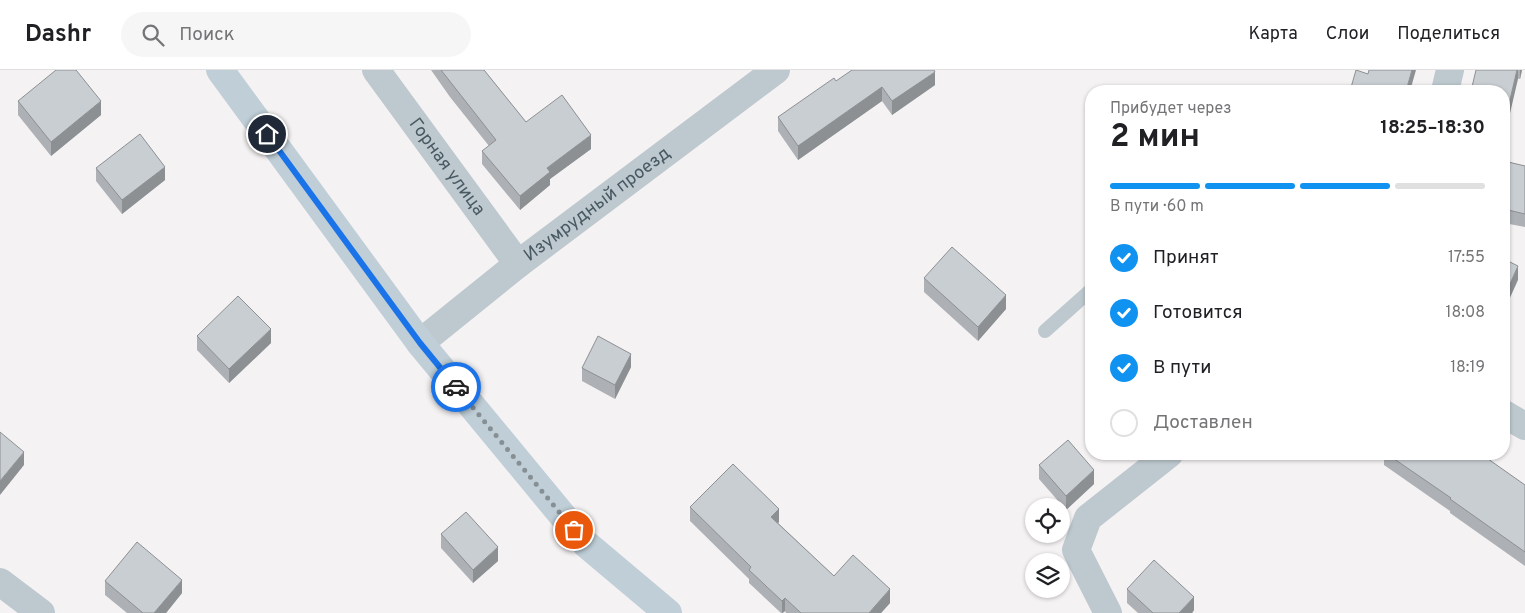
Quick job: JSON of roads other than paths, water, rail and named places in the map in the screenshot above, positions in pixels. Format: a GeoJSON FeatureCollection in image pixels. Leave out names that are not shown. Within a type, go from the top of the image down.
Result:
{"type":"FeatureCollection","features":[{"type":"Feature","properties":{"kind":"street"},"geometry":{"type":"LineString","coordinates":[[220,70],[420,343],[586,544],[668,613]]}},
{"type":"Feature","properties":{"kind":"street","name":"Горная улица"},"geometry":{"type":"LineString","coordinates":[[376,70],[518,264]]}},
{"type":"Feature","properties":{"kind":"street","name":"Изумрудный проезд"},"geometry":{"type":"LineString","coordinates":[[420,343],[518,264],[776,70]]}},
{"type":"Feature","properties":{"kind":"street"},"geometry":{"type":"LineString","coordinates":[[1446,85],[1450,70]]}},
{"type":"Feature","properties":{"kind":"street"},"geometry":{"type":"LineString","coordinates":[[1510,417],[1525,426]]}},
{"type":"Feature","properties":{"kind":"street"},"geometry":{"type":"LineString","coordinates":[[1108,613],[1076,550],[1088,518],[1161,460]]}},
{"type":"Feature","properties":{"kind":"street"},"geometry":{"type":"LineString","coordinates":[[0,582],[41,613]]}},
{"type":"Feature","properties":{"kind":"lane"},"geometry":{"type":"LineString","coordinates":[[1045,331],[1085,295]]}}]}
